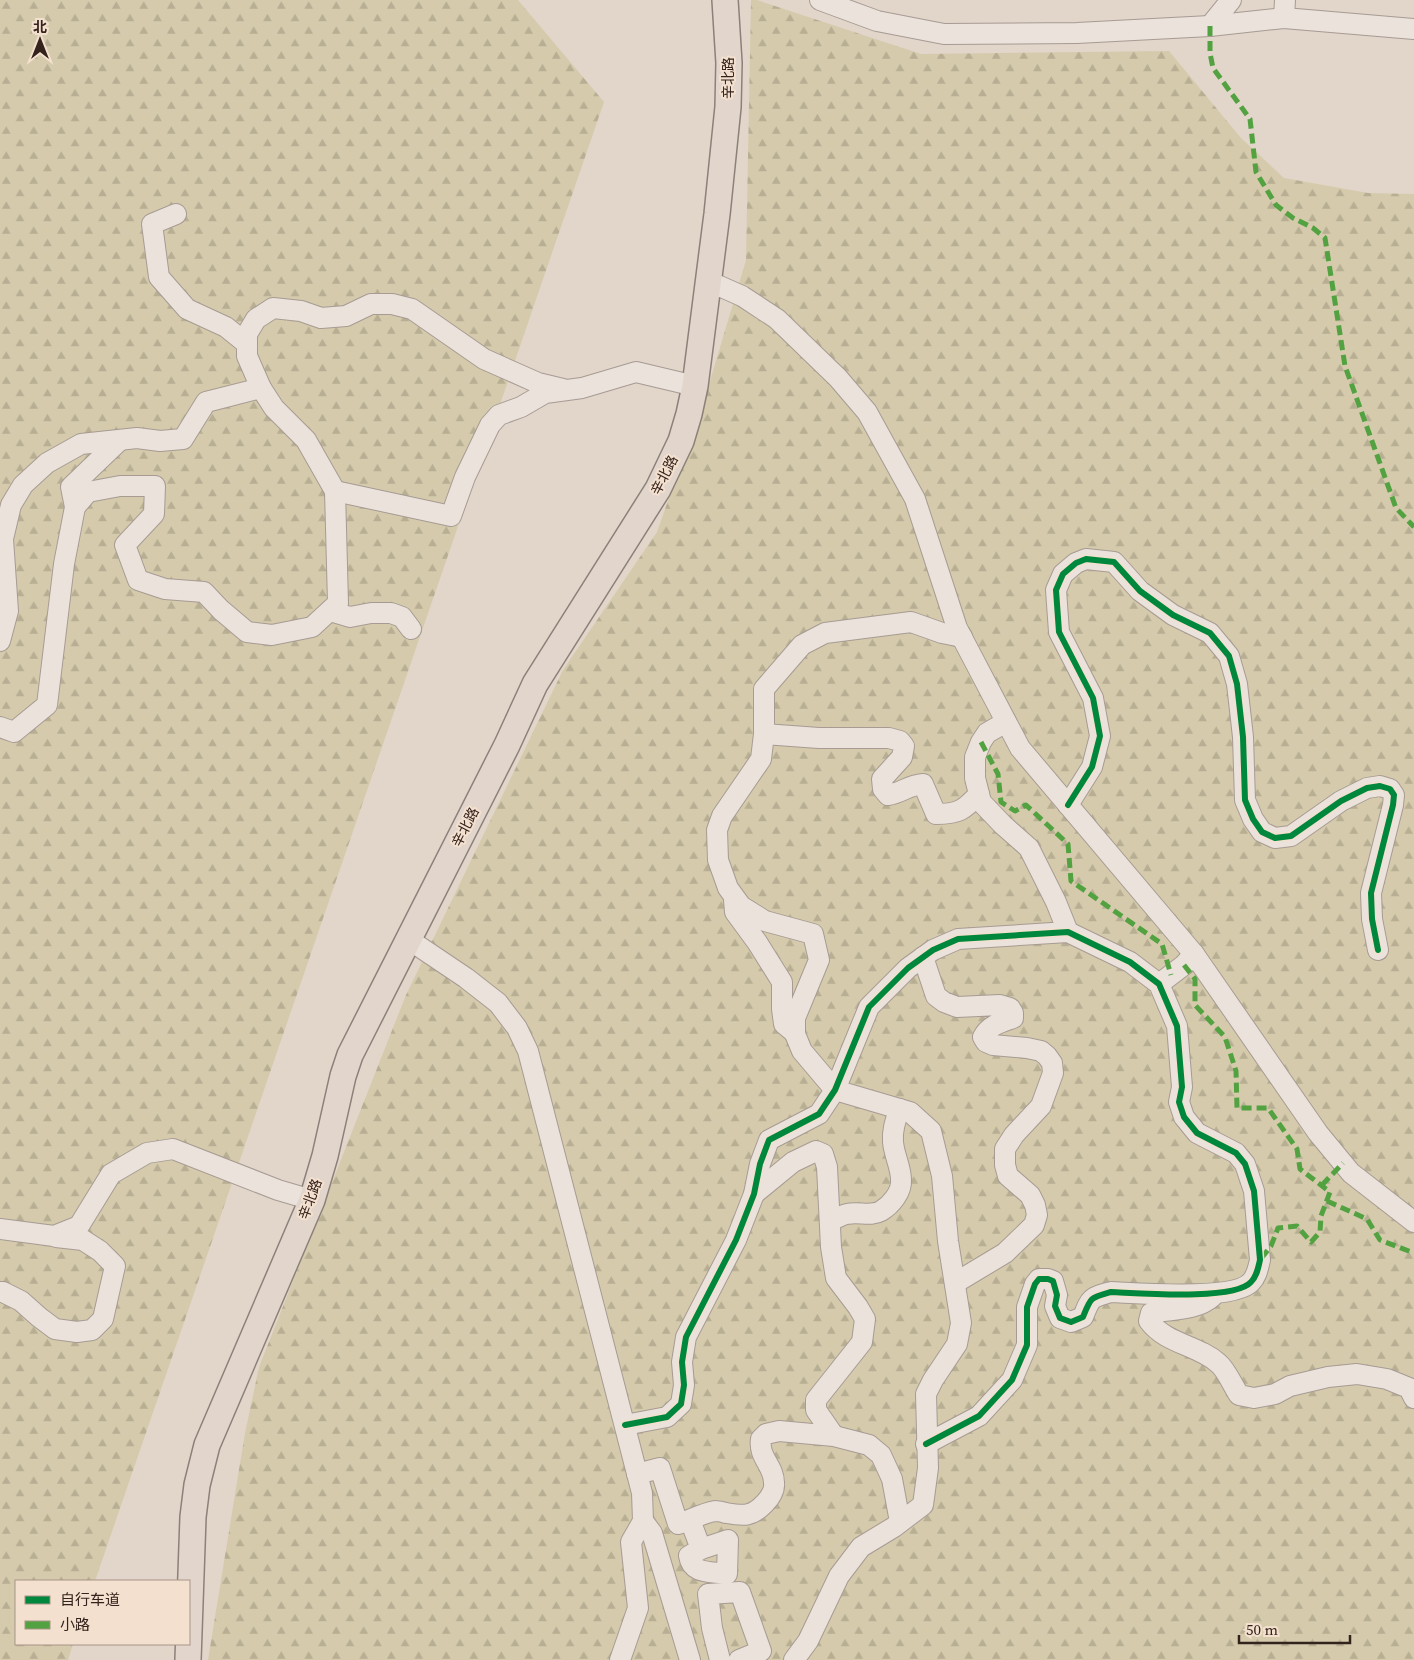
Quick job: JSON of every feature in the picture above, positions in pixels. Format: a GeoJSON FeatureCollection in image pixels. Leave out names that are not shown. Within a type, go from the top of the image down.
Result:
{"type":"FeatureCollection","features":[{"type":"Feature","properties":{"kind":"main road","name":"辛北路"},"geometry":{"type":"LineString","coordinates":[[190,1603],[193,1517],[207,1445],[312,1200],[350,1056],[507,745],[535,684],[658,490],[680,441],[689,414],[695,386],[717,214],[728,107],[729,63],[725,0]]}},
{"type":"Feature","properties":{"kind":"main road","name":"辛北路"},"geometry":{"type":"LineString","coordinates":[[188,1660],[189,1645]]}},
{"type":"Feature","properties":{"kind":"street"},"geometry":{"type":"LineString","coordinates":[[820,0],[877,21],[944,34],[1076,33],[1210,26],[1284,9],[1414,29]]}},
{"type":"Feature","properties":{"kind":"street"},"geometry":{"type":"LineString","coordinates":[[1210,26],[1232,0]]}},
{"type":"Feature","properties":{"kind":"street"},"geometry":{"type":"LineString","coordinates":[[176,214],[152,224],[159,277],[187,309],[226,327],[247,344]]}},
{"type":"Feature","properties":{"kind":"street"},"geometry":{"type":"LineString","coordinates":[[708,281],[742,296],[777,320],[838,378],[867,412],[915,499],[957,628],[1020,748],[1194,954],[1324,1141],[1351,1173],[1414,1222]]}},
{"type":"Feature","properties":{"kind":"street"},"geometry":{"type":"LineString","coordinates":[[75,507],[88,492],[120,486],[155,486],[154,514],[125,544],[138,580],[165,588],[204,592],[221,610],[247,632],[272,635],[312,627],[338,603],[335,491],[306,440],[274,408],[247,356],[247,334],[256,319],[272,308],[301,311],[321,318],[346,316],[371,304],[392,304],[412,309],[484,359],[538,383],[566,390]]}},
{"type":"Feature","properties":{"kind":"street"},"geometry":{"type":"LineString","coordinates":[[335,491],[451,516],[477,451],[490,426],[499,415],[521,407],[545,393],[582,388],[636,372],[695,386]]}},
{"type":"Feature","properties":{"kind":"street"},"geometry":{"type":"LineString","coordinates":[[0,641],[8,611],[2,539],[11,505],[23,485],[48,462],[81,444],[138,438],[160,441],[183,439],[206,402],[262,388]]}},
{"type":"Feature","properties":{"kind":"street"},"geometry":{"type":"LineString","coordinates":[[0,727],[14,732],[47,705],[64,564],[75,507],[71,488],[120,440]]}},
{"type":"Feature","properties":{"kind":"street"},"geometry":{"type":"LineString","coordinates":[[1068,806],[1092,767],[1100,736],[1093,698],[1059,632],[1056,590],[1063,574],[1076,563],[1086,559],[1114,562],[1140,590],[1173,615],[1210,633],[1229,656],[1237,684],[1243,736],[1245,800],[1253,819],[1262,832],[1275,838],[1291,836],[1341,801],[1367,788],[1380,786],[1390,789],[1394,795],[1393,805],[1371,893],[1372,919],[1378,950]]}},
{"type":"Feature","properties":{"kind":"street"},"geometry":{"type":"LineString","coordinates":[[330,611],[350,617],[371,613],[391,613],[402,617],[411,629]]}},
{"type":"Feature","properties":{"kind":"street"},"geometry":{"type":"LineString","coordinates":[[794,1660],[808,1641],[838,1576],[861,1547],[923,1505],[928,1468],[926,1394],[957,1344],[961,1323],[948,1241],[942,1176],[931,1131],[910,1112],[835,1090],[802,1051],[796,1034],[796,1018],[819,960],[813,934],[765,921],[741,906],[728,888],[718,860],[716,830],[722,816],[761,759],[764,734],[764,689],[802,645],[825,632],[911,622],[942,634],[962,637]]}},
{"type":"Feature","properties":{"kind":"street"},"geometry":{"type":"LineString","coordinates":[[1006,722],[987,733],[975,757],[975,778],[981,802],[1029,848],[1056,902],[1068,932]]}},
{"type":"Feature","properties":{"kind":"street"},"geometry":{"type":"LineString","coordinates":[[764,734],[819,738],[889,738],[900,741],[904,746],[902,757],[882,779],[883,789],[888,795],[896,794],[913,784],[923,784],[936,814],[946,814],[966,808],[979,794]]}},
{"type":"Feature","properties":{"kind":"street"},"geometry":{"type":"LineString","coordinates":[[734,895],[735,912],[757,942],[782,982],[784,1024],[796,1034]]}},
{"type":"Feature","properties":{"kind":"street"},"geometry":{"type":"LineString","coordinates":[[625,1425],[667,1417],[681,1404],[684,1384],[682,1362],[686,1337],[736,1240],[754,1194],[760,1164],[769,1140],[819,1114],[835,1090],[869,1007],[908,968],[933,950],[958,939],[1068,932],[1130,962],[1159,984],[1177,1026],[1182,1087],[1179,1102],[1184,1117],[1197,1133],[1236,1153],[1245,1164],[1254,1191],[1260,1260],[1257,1271],[1251,1282],[1239,1289],[1216,1293],[1111,1292],[1094,1296],[1090,1300],[1083,1317],[1071,1322],[1060,1318],[1055,1306],[1057,1295],[1053,1281],[1048,1278],[1039,1279],[1035,1284],[1027,1307],[1027,1345],[1012,1380],[979,1416],[926,1444]]}},
{"type":"Feature","properties":{"kind":"street"},"geometry":{"type":"LineString","coordinates":[[408,939],[466,978],[498,1003],[517,1028],[528,1051],[642,1492],[643,1521],[631,1542],[638,1608],[620,1660]]}},
{"type":"Feature","properties":{"kind":"street"},"geometry":{"type":"LineString","coordinates":[[1159,984],[1184,965],[1194,954]]}},
{"type":"Feature","properties":{"kind":"street"},"geometry":{"type":"LineString","coordinates":[[923,957],[936,996],[944,1002],[957,1007],[1000,1005],[1010,1008],[1014,1013],[1014,1018],[996,1024],[986,1030],[983,1037],[986,1042],[993,1045],[1041,1051],[1052,1063],[1053,1074],[1041,1106],[1014,1135],[1006,1149],[1005,1165],[1008,1176],[1030,1195],[1035,1205],[1037,1215],[1034,1225],[1005,1253],[955,1283]]}},
{"type":"Feature","properties":{"kind":"street"},"geometry":{"type":"LineString","coordinates":[[830,1222],[845,1214],[869,1215],[880,1211],[892,1202],[899,1192],[902,1180],[893,1142],[894,1123],[900,1109]]}},
{"type":"Feature","properties":{"kind":"street"},"geometry":{"type":"LineString","coordinates":[[54,1236],[79,1226],[111,1174],[147,1153],[173,1149],[278,1190],[312,1200]]}},
{"type":"Feature","properties":{"kind":"street"},"geometry":{"type":"LineString","coordinates":[[754,1194],[793,1162],[816,1151],[824,1154],[827,1167],[830,1247],[836,1278],[865,1319],[862,1342],[816,1400],[816,1410],[834,1436]]}},
{"type":"Feature","properties":{"kind":"street"},"geometry":{"type":"LineString","coordinates":[[0,1229],[83,1240],[100,1251],[115,1266],[103,1319],[92,1330],[77,1332],[56,1330],[38,1317],[21,1300],[0,1292]]}},
{"type":"Feature","properties":{"kind":"street"},"geometry":{"type":"LineString","coordinates":[[1216,1293],[1205,1303],[1194,1307],[1151,1313],[1149,1321],[1162,1334],[1219,1363],[1240,1395],[1254,1398],[1274,1394],[1300,1383],[1328,1377],[1357,1374],[1387,1379],[1409,1388],[1414,1398]]}},
{"type":"Feature","properties":{"kind":"street"},"geometry":{"type":"LineString","coordinates":[[637,1474],[660,1468],[678,1524],[716,1511],[740,1516],[749,1515],[770,1499],[775,1484],[773,1474],[761,1453],[761,1439],[766,1434],[780,1431],[834,1436],[869,1445],[881,1455],[892,1479],[900,1522]]}},
{"type":"Feature","properties":{"kind":"street"},"geometry":{"type":"LineString","coordinates":[[690,1520],[700,1549]]}},
{"type":"Feature","properties":{"kind":"street"},"geometry":{"type":"LineString","coordinates":[[643,1521],[652,1533],[690,1660]]}},
{"type":"Feature","properties":{"kind":"street"},"geometry":{"type":"LineString","coordinates":[[728,1540],[727,1574],[697,1570],[690,1563],[689,1556],[700,1549],[728,1540]]}},
{"type":"Feature","properties":{"kind":"street"},"geometry":{"type":"LineString","coordinates":[[722,1573],[724,1593]]}},
{"type":"Feature","properties":{"kind":"street"},"geometry":{"type":"LineString","coordinates":[[720,1660],[712,1628],[708,1594],[740,1592],[761,1651],[739,1660]]}},
{"type":"Feature","properties":{"kind":"street"},"geometry":{"type":"LineString","coordinates":[[681,1631],[712,1628]]}},
{"type":"Feature","properties":{"kind":"green space"},"geometry":{"type":"Polygon","coordinates":[[[0,0],[518,0],[604,102],[95,1580],[15,1580],[15,1645],[73,1645],[68,1660],[0,1660],[0,0]]]}},
{"type":"Feature","properties":{"kind":"green space"},"geometry":{"type":"Polygon","coordinates":[[[751,0],[757,0],[921,54],[1169,51],[1241,138],[1284,178],[1368,193],[1414,194],[1414,1660],[208,1660],[245,1433],[259,1367],[406,995],[563,670],[657,532],[710,381],[746,260],[751,0]]]}},
{"type":"Feature","properties":{"kind":"marked path"},"geometry":{"type":"LineString","coordinates":[[1210,26],[1210,53],[1213,68],[1250,119],[1256,172],[1276,205],[1293,218],[1313,228],[1325,238],[1345,366],[1396,508],[1414,527]]}},
{"type":"Feature","properties":{"kind":"marked path"},"geometry":{"type":"LineString","coordinates":[[981,742],[998,774],[1001,802],[1015,811],[1026,805],[1068,844],[1071,881],[1162,944],[1171,975]]}},
{"type":"Feature","properties":{"kind":"marked path"},"geometry":{"type":"LineString","coordinates":[[1184,965],[1195,979],[1195,1005],[1225,1037],[1236,1071],[1237,1108],[1268,1108],[1297,1149],[1300,1169],[1330,1192],[1321,1216],[1320,1232],[1311,1242],[1297,1226],[1278,1228],[1271,1246],[1260,1260]]}},
{"type":"Feature","properties":{"kind":"marked path"},"geometry":{"type":"LineString","coordinates":[[1322,1185],[1343,1163]]}},
{"type":"Feature","properties":{"kind":"marked path"},"geometry":{"type":"LineString","coordinates":[[1327,1201],[1367,1219],[1380,1240],[1414,1253]]}},
{"type":"Feature","properties":{"kind":"cycle path"},"geometry":{"type":"LineString","coordinates":[[1068,805],[1092,767],[1100,736],[1093,698],[1059,632],[1056,590],[1063,574],[1076,563],[1086,559],[1114,562],[1140,591],[1173,615],[1210,633],[1229,656],[1237,684],[1243,737],[1245,800],[1253,819],[1262,832],[1275,838],[1291,836],[1341,801],[1367,788],[1380,786],[1390,789],[1394,795],[1393,805],[1371,893],[1372,919],[1378,950]]}},
{"type":"Feature","properties":{"kind":"cycle path"},"geometry":{"type":"LineString","coordinates":[[625,1425],[667,1417],[681,1404],[684,1385],[682,1362],[686,1337],[736,1240],[754,1194],[760,1164],[769,1140],[819,1114],[835,1090],[869,1007],[908,968],[933,950],[958,939],[1068,932],[1130,962],[1159,984],[1177,1026],[1182,1087],[1179,1102],[1184,1117],[1197,1133],[1236,1153],[1245,1164],[1254,1191],[1260,1260],[1258,1269],[1251,1282],[1241,1288],[1226,1292],[1185,1295],[1111,1292],[1092,1299],[1083,1317],[1071,1322],[1060,1318],[1055,1306],[1057,1295],[1053,1281],[1039,1279],[1035,1284],[1027,1307],[1027,1345],[1012,1380],[979,1416],[926,1444]]}}]}
